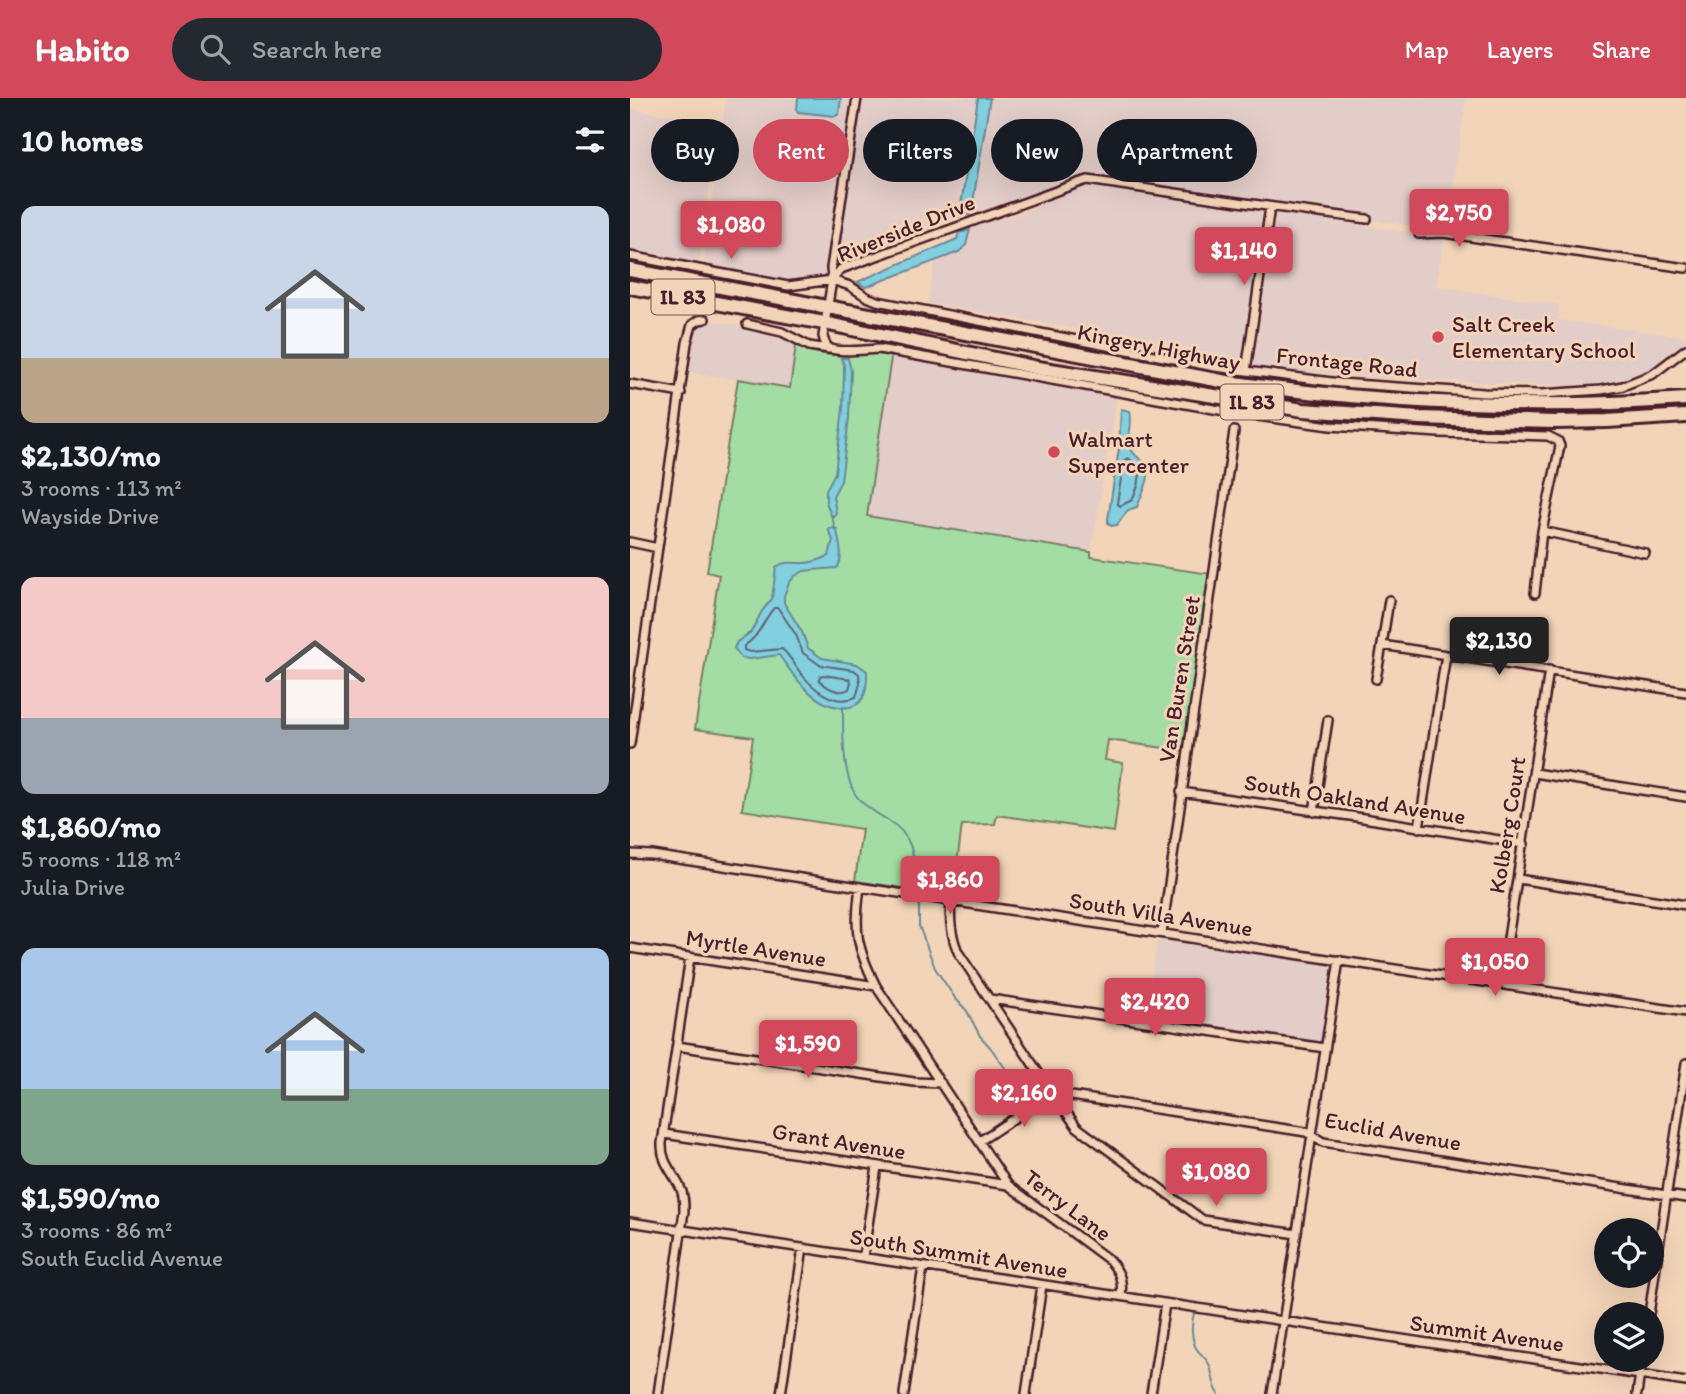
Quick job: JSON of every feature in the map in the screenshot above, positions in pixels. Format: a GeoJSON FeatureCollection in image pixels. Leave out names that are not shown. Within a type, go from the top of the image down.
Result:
{"type":"FeatureCollection","features":[{"type":"Feature","properties":{"kind":"highway","name":"Kingery Highway"},"geometry":{"type":"LineString","coordinates":[[630,270],[1227,382],[1326,395],[1489,405],[1585,405],[1686,399]]}},
{"type":"Feature","properties":{"kind":"highway","name":"Kingery Highway"},"geometry":{"type":"LineString","coordinates":[[630,287],[824,323],[1038,368],[1303,410],[1419,418],[1554,422],[1686,416]]}},
{"type":"Feature","properties":{"kind":"street"},"geometry":{"type":"LineString","coordinates":[[630,256],[788,286],[832,280],[831,268],[857,98]]}},
{"type":"Feature","properties":{"kind":"street","name":"Riverside Drive"},"geometry":{"type":"LineString","coordinates":[[824,323],[832,280],[841,269],[1088,180],[1367,219]]}},
{"type":"Feature","properties":{"kind":"street"},"geometry":{"type":"LineString","coordinates":[[1246,371],[1270,207]]}},
{"type":"Feature","properties":{"kind":"street"},"geometry":{"type":"LineString","coordinates":[[1419,234],[1443,233],[1686,268]]}},
{"type":"Feature","properties":{"kind":"street","name":"Frontage Road"},"geometry":{"type":"LineString","coordinates":[[832,280],[885,303],[1204,365],[1367,385],[1484,393],[1541,394],[1601,390],[1623,386],[1653,374],[1686,349]]}},
{"type":"Feature","properties":{"kind":"street"},"geometry":{"type":"LineString","coordinates":[[630,744],[633,700],[687,343],[695,322],[705,319]]}},
{"type":"Feature","properties":{"kind":"street"},"geometry":{"type":"LineString","coordinates":[[824,323],[823,336],[830,349]]}},
{"type":"Feature","properties":{"kind":"street"},"geometry":{"type":"LineString","coordinates":[[747,324],[782,332],[809,346],[838,350],[879,349],[1209,409],[1331,426],[1548,436],[1558,441],[1560,446],[1542,531],[1535,593]]}},
{"type":"Feature","properties":{"kind":"street"},"geometry":{"type":"LineString","coordinates":[[630,384],[681,393]]}},
{"type":"Feature","properties":{"kind":"street","name":"Van Buren Street"},"geometry":{"type":"LineString","coordinates":[[1162,933],[1234,431]]}},
{"type":"Feature","properties":{"kind":"street"},"geometry":{"type":"LineString","coordinates":[[1542,531],[1645,553]]}},
{"type":"Feature","properties":{"kind":"street"},"geometry":{"type":"LineString","coordinates":[[630,542],[658,548]]}},
{"type":"Feature","properties":{"kind":"street"},"geometry":{"type":"LineString","coordinates":[[1376,679],[1390,600]]}},
{"type":"Feature","properties":{"kind":"street"},"geometry":{"type":"LineString","coordinates":[[1382,645],[1686,692]]}},
{"type":"Feature","properties":{"kind":"street"},"geometry":{"type":"LineString","coordinates":[[1419,828],[1446,655]]}},
{"type":"Feature","properties":{"kind":"street","name":"Kolberg Court"},"geometry":{"type":"LineString","coordinates":[[1501,985],[1549,670]]}},
{"type":"Feature","properties":{"kind":"street"},"geometry":{"type":"LineString","coordinates":[[1314,812],[1328,720]]}},
{"type":"Feature","properties":{"kind":"street"},"geometry":{"type":"LineString","coordinates":[[1534,773],[1686,797]]}},
{"type":"Feature","properties":{"kind":"street","name":"South Oakland Avenue"},"geometry":{"type":"LineString","coordinates":[[1181,792],[1524,844]]}},
{"type":"Feature","properties":{"kind":"street","name":"South Villa Avenue"},"geometry":{"type":"LineString","coordinates":[[630,854],[652,855],[1686,1012]]}},
{"type":"Feature","properties":{"kind":"street"},"geometry":{"type":"LineString","coordinates":[[1518,879],[1686,905]]}},
{"type":"Feature","properties":{"kind":"street","name":"Terry Lane"},"geometry":{"type":"LineString","coordinates":[[860,887],[857,935],[866,966],[876,986],[1008,1185],[1109,1260],[1123,1282],[1121,1296]]}},
{"type":"Feature","properties":{"kind":"street"},"geometry":{"type":"LineString","coordinates":[[951,902],[949,917],[958,952],[1077,1127],[1203,1220],[1297,1234]]}},
{"type":"Feature","properties":{"kind":"street","name":"Myrtle Avenue"},"geometry":{"type":"LineString","coordinates":[[630,948],[876,986]]}},
{"type":"Feature","properties":{"kind":"street"},"geometry":{"type":"LineString","coordinates":[[658,1394],[684,1201],[680,1187],[663,1155],[664,1134],[690,957]]}},
{"type":"Feature","properties":{"kind":"street"},"geometry":{"type":"LineString","coordinates":[[1272,1394],[1339,960]]}},
{"type":"Feature","properties":{"kind":"street"},"geometry":{"type":"LineString","coordinates":[[990,999],[1325,1048]]}},
{"type":"Feature","properties":{"kind":"street"},"geometry":{"type":"LineString","coordinates":[[677,1046],[914,1082],[941,1083]]}},
{"type":"Feature","properties":{"kind":"street"},"geometry":{"type":"LineString","coordinates":[[1651,1302],[1686,1063]]}},
{"type":"Feature","properties":{"kind":"street"},"geometry":{"type":"LineString","coordinates":[[980,1142],[1052,1093]]}},
{"type":"Feature","properties":{"kind":"street","name":"Euclid Avenue"},"geometry":{"type":"LineString","coordinates":[[1052,1093],[1306,1132],[1323,1142],[1686,1198]]}},
{"type":"Feature","properties":{"kind":"street","name":"Grant Avenue"},"geometry":{"type":"LineString","coordinates":[[664,1134],[1008,1185]]}},
{"type":"Feature","properties":{"kind":"street"},"geometry":{"type":"LineString","coordinates":[[863,1258],[877,1167]]}},
{"type":"Feature","properties":{"kind":"street","name":"South Summit Avenue"},"geometry":{"type":"LineString","coordinates":[[630,1222],[1282,1322]]}},
{"type":"Feature","properties":{"kind":"street"},"geometry":{"type":"LineString","coordinates":[[781,1394],[803,1248]]}},
{"type":"Feature","properties":{"kind":"street"},"geometry":{"type":"LineString","coordinates":[[904,1394],[923,1267]]}},
{"type":"Feature","properties":{"kind":"street"},"geometry":{"type":"LineString","coordinates":[[1027,1394],[1042,1285]]}},
{"type":"Feature","properties":{"kind":"street"},"geometry":{"type":"LineString","coordinates":[[1151,1394],[1165,1304]]}},
{"type":"Feature","properties":{"kind":"street","name":"Summit Avenue"},"geometry":{"type":"LineString","coordinates":[[1282,1322],[1686,1382]]}},
{"type":"Feature","properties":{"kind":"street"},"geometry":{"type":"LineString","coordinates":[[1637,1394],[1640,1372]]}},
{"type":"Feature","properties":{"kind":"shaded area"},"geometry":{"type":"Polygon","coordinates":[[[726,98],[853,98],[849,125],[849,119],[753,119],[753,182],[840,182],[828,264],[829,277],[786,284],[703,267],[715,182],[739,182],[739,119],[723,119],[726,98]]]}},
{"type":"Feature","properties":{"kind":"shaded area"},"geometry":{"type":"Polygon","coordinates":[[[862,98],[978,98],[975,119],[863,119],[863,182],[965,182],[959,217],[847,259],[839,255],[862,98]]]}},
{"type":"Feature","properties":{"kind":"shaded area"},"geometry":{"type":"Polygon","coordinates":[[[990,98],[1466,98],[1446,231],[1120,182],[1257,182],[1257,119],[1097,119],[1097,179],[1083,178],[1083,119],[991,119],[991,182],[1074,182],[971,214],[990,98]]]}},
{"type":"Feature","properties":{"kind":"shaded area"},"geometry":{"type":"Polygon","coordinates":[[[630,109],[693,119],[651,119],[651,182],[710,182],[699,266],[630,253],[630,109]]]}},
{"type":"Feature","properties":{"kind":"shaded area"},"geometry":{"type":"Polygon","coordinates":[[[1088,182],[1266,210],[1244,368],[1182,357],[1123,337],[928,303],[935,261],[959,252],[966,245],[970,229],[1024,212],[1088,182]]]}},
{"type":"Feature","properties":{"kind":"shaded area"},"geometry":{"type":"Polygon","coordinates":[[[1272,211],[1444,238],[1436,286],[1559,305],[1557,320],[1686,337],[1686,342],[1642,375],[1613,383],[1566,386],[1379,378],[1249,368],[1272,211]]]}},
{"type":"Feature","properties":{"kind":"shaded area"},"geometry":{"type":"Polygon","coordinates":[[[706,320],[775,332],[788,338],[796,345],[790,388],[687,372],[693,330],[706,320]]]}},
{"type":"Feature","properties":{"kind":"shaded area"},"geometry":{"type":"Polygon","coordinates":[[[890,356],[1117,397],[1091,552],[866,516],[890,356]]]}},
{"type":"Feature","properties":{"kind":"shaded area"},"geometry":{"type":"Polygon","coordinates":[[[1158,935],[1337,963],[1323,1046],[1145,1020],[1158,935]]]}},
{"type":"Feature","properties":{"kind":"green space"},"geometry":{"type":"Polygon","coordinates":[[[796,345],[824,354],[874,352],[891,358],[867,516],[1091,552],[1091,557],[1211,574],[1185,751],[1108,740],[1105,760],[1123,763],[1114,832],[997,815],[995,824],[962,825],[953,895],[855,881],[862,829],[742,810],[753,737],[695,729],[719,575],[707,572],[738,379],[790,388],[796,345]]]}},
{"type":"Feature","properties":{"kind":"water"},"geometry":{"type":"Polygon","coordinates":[[[798,98],[841,98],[839,114],[835,116],[798,112],[798,98]]]}},
{"type":"Feature","properties":{"kind":"water"},"geometry":{"type":"Polygon","coordinates":[[[978,98],[990,98],[977,177],[977,119],[975,119],[978,98]]]}},
{"type":"Feature","properties":{"kind":"water"},"geometry":{"type":"Polygon","coordinates":[[[965,182],[976,182],[971,214],[959,217],[965,182]]]}},
{"type":"Feature","properties":{"kind":"water"},"geometry":{"type":"Polygon","coordinates":[[[970,229],[966,245],[959,252],[866,287],[857,282],[957,239],[959,232],[970,229]]]}},
{"type":"Feature","properties":{"kind":"water"},"geometry":{"type":"Polygon","coordinates":[[[841,358],[848,358],[851,371],[849,418],[841,481],[833,496],[836,513],[832,518],[826,502],[826,490],[835,473],[843,409],[844,365],[841,358]]]}},
{"type":"Feature","properties":{"kind":"water"},"geometry":{"type":"Polygon","coordinates":[[[1121,409],[1130,411],[1129,446],[1147,464],[1148,475],[1137,507],[1128,510],[1117,525],[1111,526],[1108,519],[1119,448],[1121,409]]]}},
{"type":"Feature","properties":{"kind":"water"},"geometry":{"type":"Polygon","coordinates":[[[828,529],[837,529],[841,559],[837,568],[804,571],[795,576],[789,583],[784,603],[802,632],[808,648],[822,658],[857,664],[867,671],[863,698],[850,707],[828,704],[808,692],[779,655],[741,658],[734,648],[737,642],[751,632],[772,599],[776,567],[787,563],[811,562],[829,556],[833,540],[828,529]]]}},
{"type":"Feature","properties":{"kind":"waterway"},"geometry":{"type":"LineString","coordinates":[[832,515],[835,530]]}},
{"type":"Feature","properties":{"kind":"waterway"},"geometry":{"type":"LineString","coordinates":[[843,707],[844,755],[853,790],[865,805],[905,835],[914,862],[918,894]]}},
{"type":"Feature","properties":{"kind":"waterway"},"geometry":{"type":"LineString","coordinates":[[919,899],[919,926],[935,968],[967,1011],[980,1036],[1016,1083],[1020,1103]]}},
{"type":"Feature","properties":{"kind":"waterway"},"geometry":{"type":"LineString","coordinates":[[1194,1313],[1194,1344],[1210,1366],[1219,1394]]}},
{"type":"Feature","properties":{"kind":"place","name":"Salt Creek Elementary School"},"geometry":{"type":"Point","coordinates":[1438,337]}},
{"type":"Feature","properties":{"kind":"place","name":"Walmart Supercenter"},"geometry":{"type":"Point","coordinates":[1054,452]}}]}
